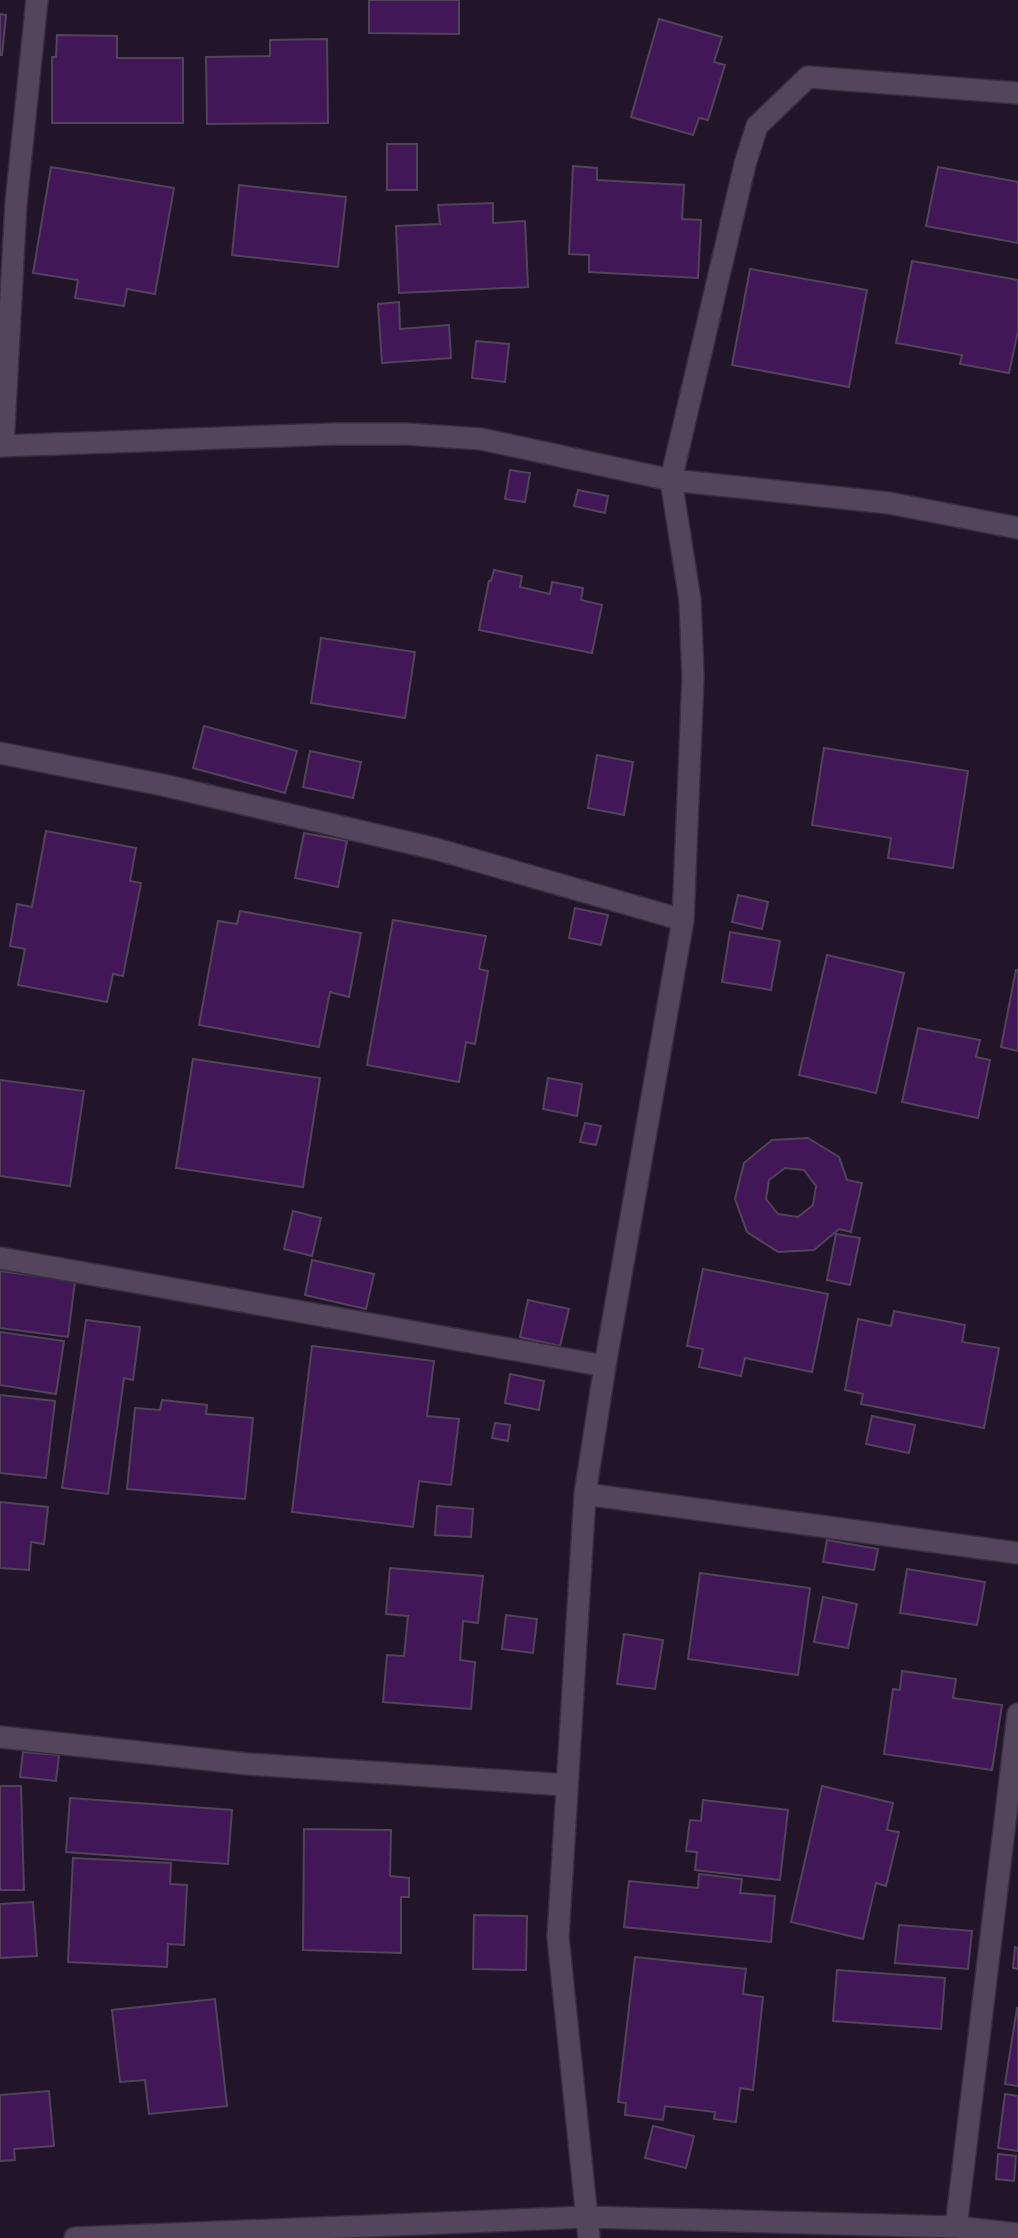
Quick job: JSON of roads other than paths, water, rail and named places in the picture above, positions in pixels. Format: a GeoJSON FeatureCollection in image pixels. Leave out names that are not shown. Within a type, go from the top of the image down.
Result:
{"type":"FeatureCollection","features":[{"type":"Feature","properties":{"kind":"street"},"geometry":{"type":"LineString","coordinates":[[37,0],[16,203],[1,446],[334,434],[406,434],[481,439],[671,480],[888,503],[1018,528]]}},
{"type":"Feature","properties":{"kind":"street"},"geometry":{"type":"LineString","coordinates":[[588,2228],[558,1937],[585,1494],[683,920],[692,677],[690,600],[671,480],[745,164],[757,125],[808,77],[1018,93]]}},
{"type":"Feature","properties":{"kind":"street"},"geometry":{"type":"LineString","coordinates":[[0,753],[163,785],[436,849],[683,920]]}},
{"type":"Feature","properties":{"kind":"street"},"geometry":{"type":"LineString","coordinates":[[0,1258],[605,1366]]}},
{"type":"Feature","properties":{"kind":"street"},"geometry":{"type":"LineString","coordinates":[[585,1494],[1018,1553]]}},
{"type":"Feature","properties":{"kind":"street"},"geometry":{"type":"LineString","coordinates":[[956,2227],[1018,1714]]}},
{"type":"Feature","properties":{"kind":"street"},"geometry":{"type":"LineString","coordinates":[[0,1737],[247,1764],[567,1785]]}},
{"type":"Feature","properties":{"kind":"street"},"geometry":{"type":"LineString","coordinates":[[75,2238],[588,2228],[956,2227],[1018,2234]]}}]}
